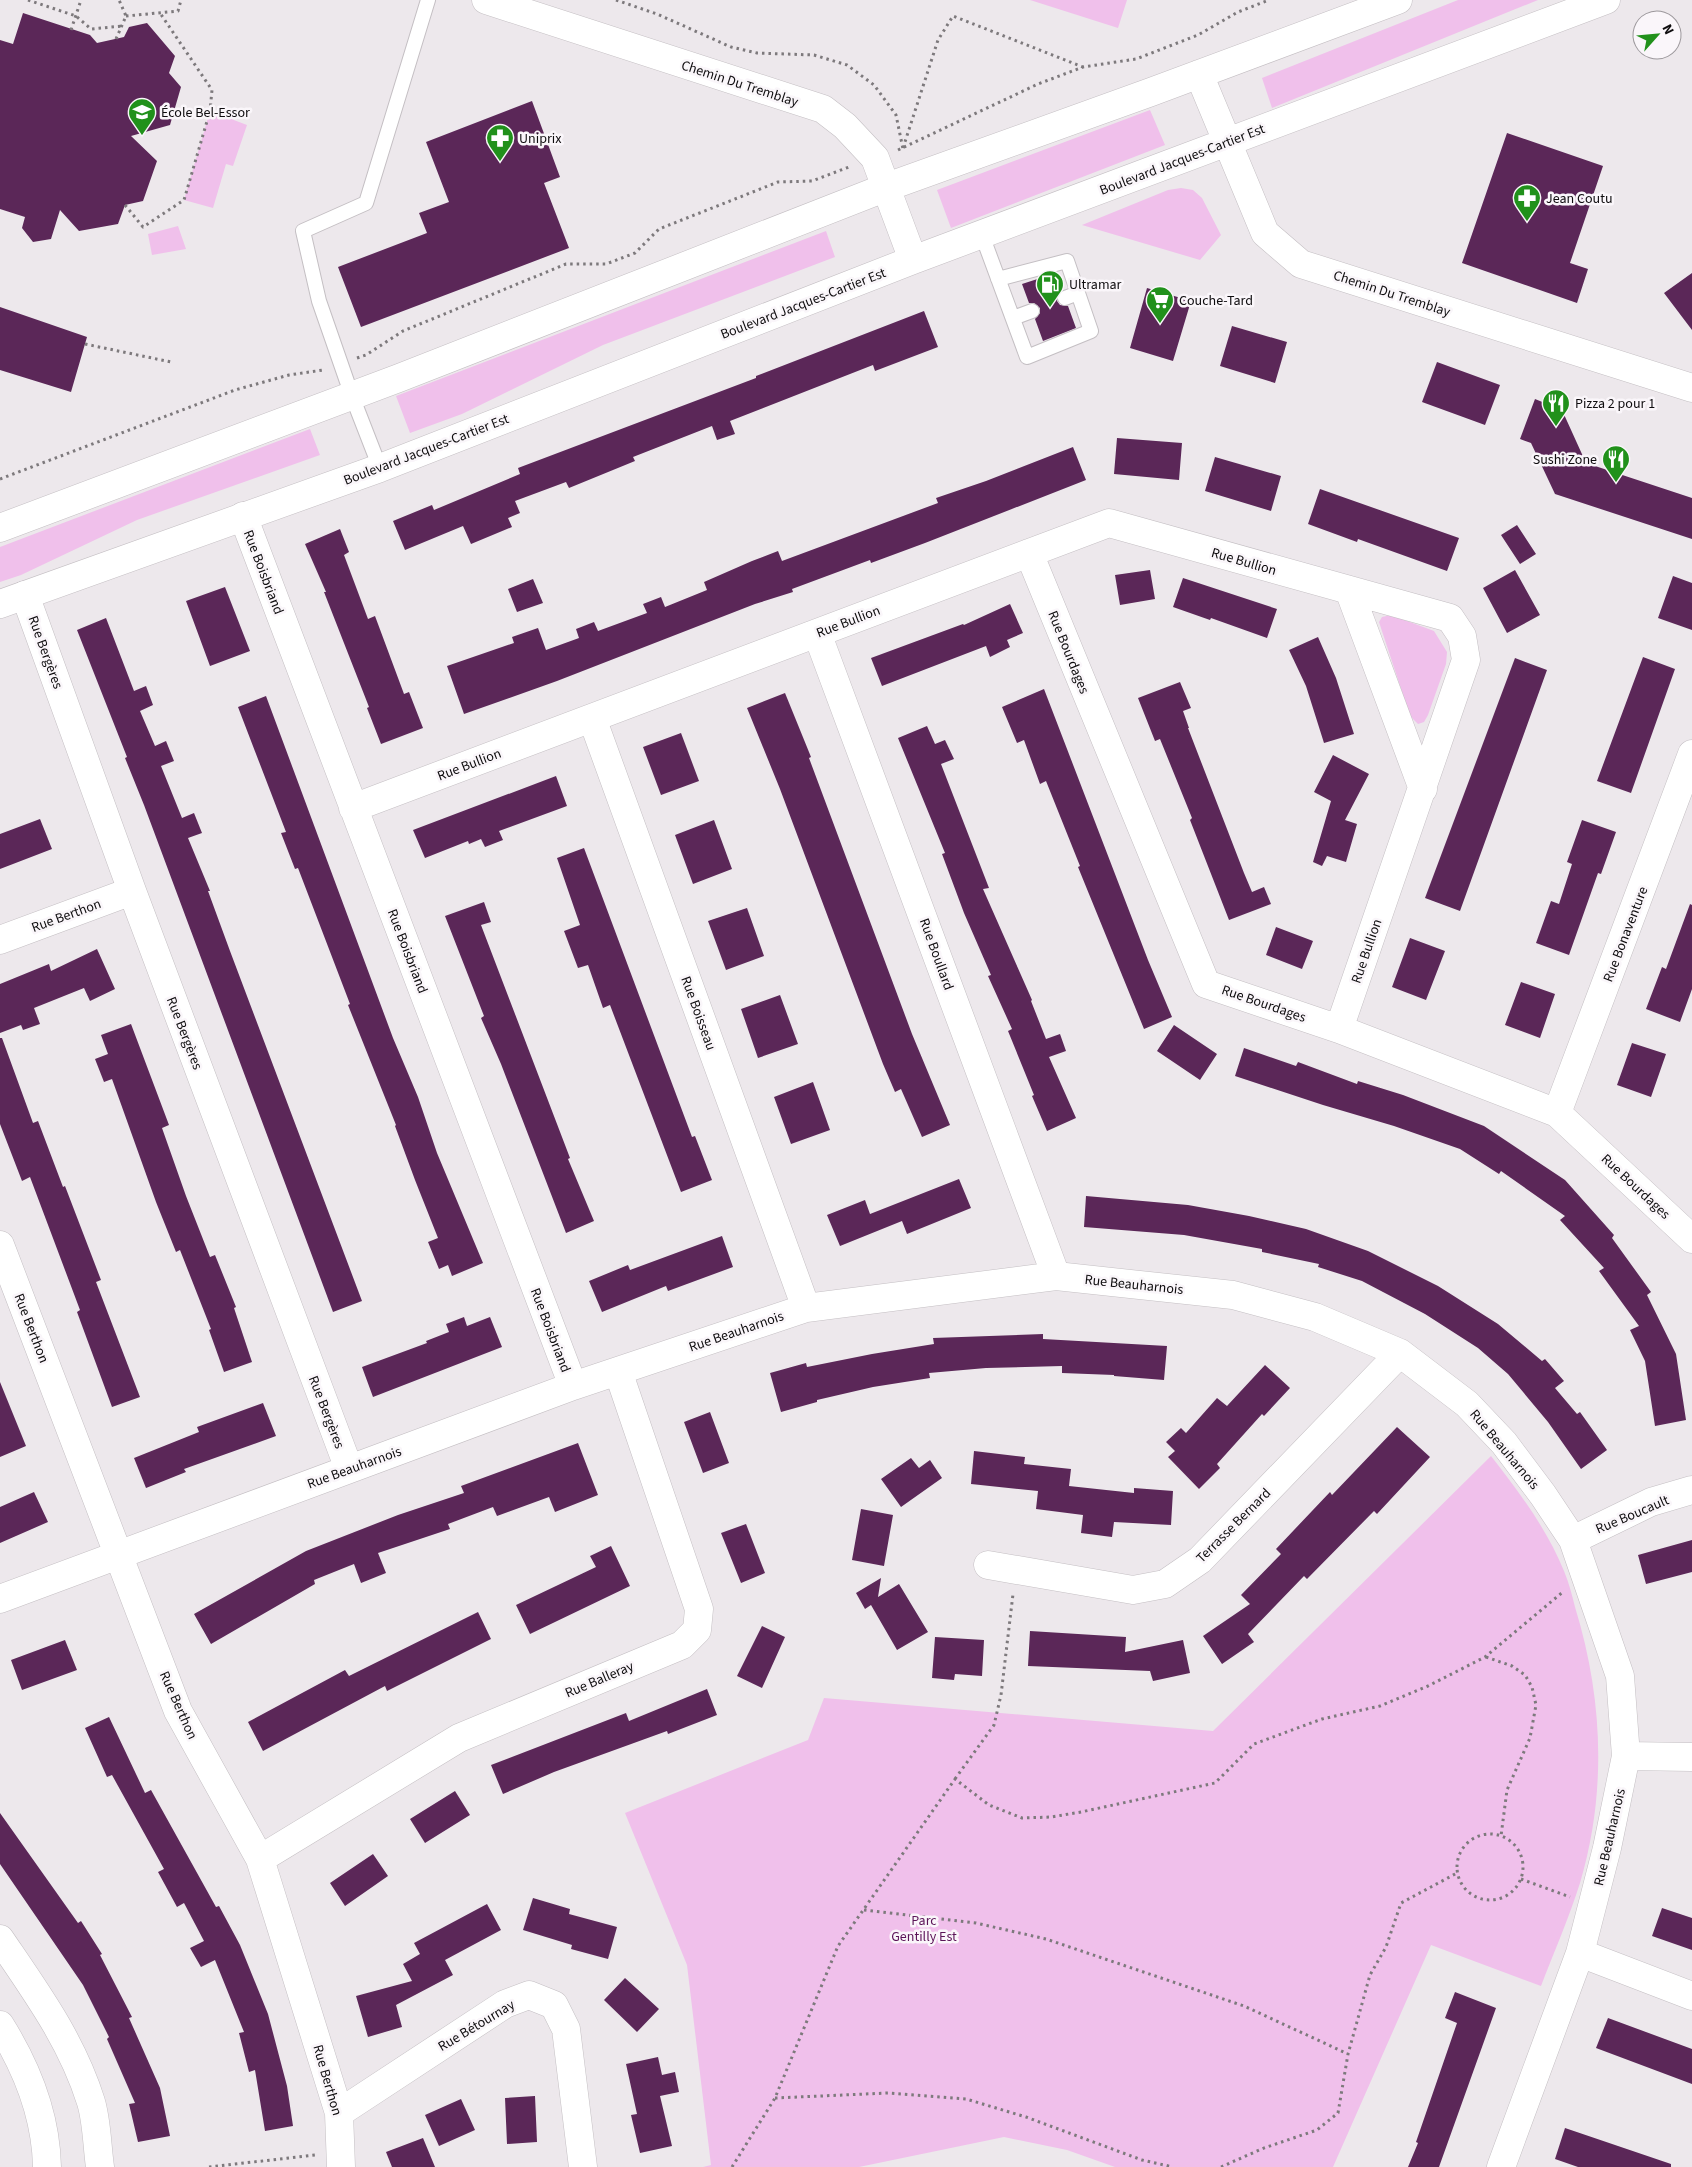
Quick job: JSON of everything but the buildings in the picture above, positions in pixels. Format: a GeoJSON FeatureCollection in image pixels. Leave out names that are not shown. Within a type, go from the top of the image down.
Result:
{"type":"FeatureCollection","features":[{"type":"Feature","properties":{"kind":"street","name":"Chemin Du Tremblay"},"geometry":{"type":"LineString","coordinates":[[486,0],[823,109],[846,126],[875,158],[914,260]]}},
{"type":"Feature","properties":{"kind":"street"},"geometry":{"type":"LineString","coordinates":[[0,528],[352,396],[887,187],[1398,0]]}},
{"type":"Feature","properties":{"kind":"street","name":"Boulevard Jacques-Cartier Est"},"geometry":{"type":"LineString","coordinates":[[12,599],[380,468],[982,234],[1606,0]]}},
{"type":"Feature","properties":{"kind":"street","name":"Chemin Du Tremblay"},"geometry":{"type":"LineString","coordinates":[[1199,74],[1265,233],[1301,264],[1692,388]]}},
{"type":"Feature","properties":{"kind":"street","name":"Rue Boisbriand"},"geometry":{"type":"LineString","coordinates":[[243,516],[572,1386]]}},
{"type":"Feature","properties":{"kind":"street","name":"Rue Bullion"},"geometry":{"type":"LineString","coordinates":[[354,808],[1109,523],[1450,618],[1462,636],[1466,660],[1423,789],[1338,1029]]}},
{"type":"Feature","properties":{"kind":"street","name":"Rue Bourdages"},"geometry":{"type":"LineString","coordinates":[[1028,553],[1206,984],[1338,1029],[1557,1113],[1692,1239]]}},
{"type":"Feature","properties":{"kind":"street"},"geometry":{"type":"LineString","coordinates":[[1349,590],[1423,789]]}},
{"type":"Feature","properties":{"kind":"street","name":"Rue Bergères"},"geometry":{"type":"LineString","coordinates":[[12,599],[132,891],[348,1469]]}},
{"type":"Feature","properties":{"kind":"street","name":"Rue Boullard"},"geometry":{"type":"LineString","coordinates":[[817,633],[1056,1276]]}},
{"type":"Feature","properties":{"kind":"street","name":"Rue Boisseau"},"geometry":{"type":"LineString","coordinates":[[592,718],[806,1308]]}},
{"type":"Feature","properties":{"kind":"street","name":"Rue Bonaventure"},"geometry":{"type":"LineString","coordinates":[[1557,1113],[1692,754]]}},
{"type":"Feature","properties":{"kind":"street","name":"Rue Berthon"},"geometry":{"type":"LineString","coordinates":[[0,940],[132,891]]}},
{"type":"Feature","properties":{"kind":"street","name":"Rue Berthon"},"geometry":{"type":"LineString","coordinates":[[0,1245],[178,1711],[260,1859],[339,2113],[340,2160]]}},
{"type":"Feature","properties":{"kind":"street","name":"Rue Beauharnois"},"geometry":{"type":"LineString","coordinates":[[0,1599],[572,1386],[806,1308],[1056,1276],[1233,1295],[1315,1317],[1400,1353],[1467,1404],[1504,1443],[1543,1495],[1573,1540],[1586,1573],[1620,1676],[1626,1756],[1608,1848],[1580,1953],[1501,2167]]}},
{"type":"Feature","properties":{"kind":"street","name":"Terrasse Bernard"},"geometry":{"type":"LineString","coordinates":[[1000,1567],[1133,1590],[1165,1584],[1200,1560],[1400,1353]]}},
{"type":"Feature","properties":{"kind":"street","name":"Rue Balleray"},"geometry":{"type":"LineString","coordinates":[[260,1859],[459,1738],[682,1645],[697,1630],[700,1609],[618,1371]]}},
{"type":"Feature","properties":{"kind":"street","name":"Rue Boucault"},"geometry":{"type":"LineString","coordinates":[[1573,1540],[1651,1502],[1692,1490]]}},
{"type":"Feature","properties":{"kind":"street"},"geometry":{"type":"LineString","coordinates":[[1626,1756],[1692,1757]]}},
{"type":"Feature","properties":{"kind":"street"},"geometry":{"type":"LineString","coordinates":[[0,1939],[57,2023],[77,2063],[92,2104],[100,2167]]}},
{"type":"Feature","properties":{"kind":"street"},"geometry":{"type":"LineString","coordinates":[[1580,1953],[1692,1996]]}},
{"type":"Feature","properties":{"kind":"street","name":"Rue Bétournay"},"geometry":{"type":"LineString","coordinates":[[339,2113],[505,2004],[529,1995],[554,2005],[566,2029],[583,2167]]}},
{"type":"Feature","properties":{"kind":"street"},"geometry":{"type":"LineString","coordinates":[[0,2025],[30,2080],[47,2144],[47,2167]]}},
{"type":"Feature","properties":{"kind":"lane"},"geometry":{"type":"LineString","coordinates":[[380,468],[352,396],[319,301],[303,231],[366,203],[428,0]]}},
{"type":"Feature","properties":{"kind":"lane"},"geometry":{"type":"LineString","coordinates":[[982,234],[998,279],[1027,357],[1091,331],[1072,296],[1067,261],[998,279]]}},
{"type":"Feature","properties":{"kind":"lane"},"geometry":{"type":"LineString","coordinates":[[1013,318],[1032,311]]}},
{"type":"Feature","properties":{"kind":"path"},"geometry":{"type":"LineString","coordinates":[[28,0],[76,16],[91,29],[122,26]]}},
{"type":"Feature","properties":{"kind":"path"},"geometry":{"type":"LineString","coordinates":[[71,30],[82,0]]}},
{"type":"Feature","properties":{"kind":"path"},"geometry":{"type":"LineString","coordinates":[[116,39],[126,16],[119,0]]}},
{"type":"Feature","properties":{"kind":"path"},"geometry":{"type":"LineString","coordinates":[[126,16],[178,11],[181,0]]}},
{"type":"Feature","properties":{"kind":"path"},"geometry":{"type":"LineString","coordinates":[[616,0],[682,24],[731,47],[757,53],[814,55],[847,66],[874,84],[896,115],[903,149]]}},
{"type":"Feature","properties":{"kind":"path"},"geometry":{"type":"LineString","coordinates":[[0,479],[235,390],[289,375],[322,371],[366,355],[403,331],[566,264],[606,264],[635,253],[659,229],[778,182],[812,181],[903,149],[1038,84],[1083,67],[1136,59],[1198,35],[1238,12],[1269,0]]}},
{"type":"Feature","properties":{"kind":"path"},"geometry":{"type":"LineString","coordinates":[[125,205],[143,227],[184,200],[210,111],[212,90],[160,13]]}},
{"type":"Feature","properties":{"kind":"path"},"geometry":{"type":"LineString","coordinates":[[903,149],[938,40],[953,16],[1083,67]]}},
{"type":"Feature","properties":{"kind":"path"},"geometry":{"type":"LineString","coordinates":[[85,344],[171,362]]}},
{"type":"Feature","properties":{"kind":"path"},"geometry":{"type":"LineString","coordinates":[[732,2167],[775,2098],[838,1946],[994,1725],[1001,1695],[1013,1604],[1000,1567]]}},
{"type":"Feature","properties":{"kind":"path"},"geometry":{"type":"LineString","coordinates":[[955,1779],[989,1805],[1022,1818],[1051,1817],[1122,1804],[1215,1783],[1254,1744],[1322,1719],[1380,1706],[1428,1686],[1485,1657],[1586,1573]]}},
{"type":"Feature","properties":{"kind":"path"},"geometry":{"type":"LineString","coordinates":[[1485,1657],[1512,1666],[1525,1675],[1532,1687],[1536,1706],[1530,1738],[1507,1790],[1501,1836]]}},
{"type":"Feature","properties":{"kind":"path"},"geometry":{"type":"LineString","coordinates":[[1489,1834],[1510,1840],[1517,1848],[1524,1868],[1522,1879],[1517,1888],[1499,1900],[1489,1901],[1478,1899],[1468,1893],[1461,1884],[1457,1873],[1457,1862],[1461,1851],[1468,1842],[1478,1836],[1489,1834]]}},
{"type":"Feature","properties":{"kind":"path"},"geometry":{"type":"LineString","coordinates":[[1221,2167],[1264,2148],[1317,2130],[1338,2113],[1348,2054],[1370,1975],[1386,1948],[1401,1903],[1457,1873]]}},
{"type":"Feature","properties":{"kind":"path"},"geometry":{"type":"LineString","coordinates":[[1522,1879],[1592,1906]]}},
{"type":"Feature","properties":{"kind":"path"},"geometry":{"type":"LineString","coordinates":[[864,1910],[976,1923],[1046,1939],[1244,2006],[1348,2054]]}},
{"type":"Feature","properties":{"kind":"path"},"geometry":{"type":"LineString","coordinates":[[775,2098],[888,2093],[966,2099],[1026,2117],[1142,2160],[1174,2167]]}},
{"type":"Feature","properties":{"kind":"path"},"geometry":{"type":"LineString","coordinates":[[209,2167],[340,2160]]}},
{"type":"Feature","properties":{"kind":"green space"},"geometry":{"type":"Polygon","coordinates":[[[1030,0],[1127,0],[1118,28],[1030,0]]]}},
{"type":"Feature","properties":{"kind":"green space"},"geometry":{"type":"Polygon","coordinates":[[[1458,0],[1538,0],[1272,108],[1262,78],[1458,0]]]}},
{"type":"Feature","properties":{"kind":"green space"},"geometry":{"type":"Polygon","coordinates":[[[1150,110],[1165,145],[951,228],[937,190],[1150,110]]]}},
{"type":"Feature","properties":{"kind":"green space"},"geometry":{"type":"Polygon","coordinates":[[[210,111],[247,125],[233,166],[226,164],[213,208],[184,200],[210,111]]]}},
{"type":"Feature","properties":{"kind":"green space"},"geometry":{"type":"Polygon","coordinates":[[[1181,188],[1193,190],[1202,198],[1221,235],[1200,260],[1082,225],[1168,190],[1181,188]]]}},
{"type":"Feature","properties":{"kind":"green space"},"geometry":{"type":"Polygon","coordinates":[[[178,226],[186,249],[152,255],[148,234],[178,226]]]}},
{"type":"Feature","properties":{"kind":"green space"},"geometry":{"type":"Polygon","coordinates":[[[826,231],[835,257],[603,345],[462,414],[410,433],[396,396],[826,231]]]}},
{"type":"Feature","properties":{"kind":"green space"},"geometry":{"type":"Polygon","coordinates":[[[310,429],[320,455],[137,520],[21,575],[0,582],[0,547],[310,429]]]}},
{"type":"Feature","properties":{"kind":"green space"},"geometry":{"type":"Polygon","coordinates":[[[1391,615],[1434,631],[1447,652],[1446,664],[1428,715],[1424,722],[1418,724],[1410,716],[1379,622],[1382,617],[1391,615]]]}},
{"type":"Feature","properties":{"kind":"green space","name":"Parc Gentilly Est"},"geometry":{"type":"Polygon","coordinates":[[[1491,1456],[1541,1526],[1564,1571],[1584,1641],[1596,1710],[1598,1780],[1589,1849],[1576,1896],[1541,1986],[1431,1945],[1333,2167],[1115,2167],[1067,2150],[1004,2137],[859,2167],[703,2167],[711,2165],[687,1965],[625,1813],[808,1740],[824,1698],[1213,1731],[1491,1456]]]}},
{"type":"Feature","properties":{"kind":"place","name":"École Bel-Essor"},"geometry":{"type":"Point","coordinates":[142,136]}},
{"type":"Feature","properties":{"kind":"place","name":"Uniprix"},"geometry":{"type":"Point","coordinates":[500,162]}},
{"type":"Feature","properties":{"kind":"place","name":"Jean Coutu"},"geometry":{"type":"Point","coordinates":[1527,222]}},
{"type":"Feature","properties":{"kind":"place","name":"Ultramar"},"geometry":{"type":"Point","coordinates":[1050,308]}},
{"type":"Feature","properties":{"kind":"place","name":"Couche-Tard"},"geometry":{"type":"Point","coordinates":[1160,324]}},
{"type":"Feature","properties":{"kind":"place","name":"Pizza 2 pour 1"},"geometry":{"type":"Point","coordinates":[1556,427]}},
{"type":"Feature","properties":{"kind":"place","name":"Sushi Zone"},"geometry":{"type":"Point","coordinates":[1616,483]}}]}
